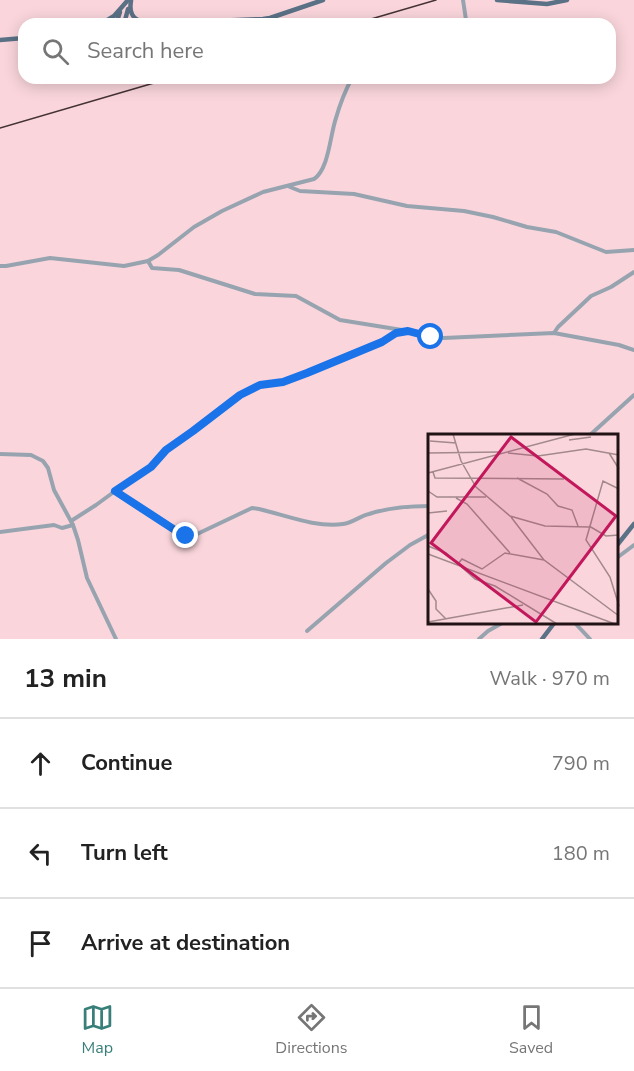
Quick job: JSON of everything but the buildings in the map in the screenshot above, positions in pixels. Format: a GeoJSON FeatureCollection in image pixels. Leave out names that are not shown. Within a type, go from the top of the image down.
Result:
{"type":"FeatureCollection","features":[{"type":"Feature","properties":{"kind":"main road"},"geometry":{"type":"LineString","coordinates":[[130,0],[130,10],[134,18]]}},
{"type":"Feature","properties":{"kind":"main road"},"geometry":{"type":"LineString","coordinates":[[111,18],[130,0]]}},
{"type":"Feature","properties":{"kind":"main road"},"geometry":{"type":"LineString","coordinates":[[123,18],[130,0]]}},
{"type":"Feature","properties":{"kind":"main road"},"geometry":{"type":"LineString","coordinates":[[270,18],[323,0]]}},
{"type":"Feature","properties":{"kind":"main road"},"geometry":{"type":"LineString","coordinates":[[497,0],[548,4],[567,0]]}},
{"type":"Feature","properties":{"kind":"main road"},"geometry":{"type":"LineString","coordinates":[[118,18],[121,9]]}},
{"type":"Feature","properties":{"kind":"main road"},"geometry":{"type":"LineString","coordinates":[[0,40],[18,38]]}},
{"type":"Feature","properties":{"kind":"main road"},"geometry":{"type":"LineString","coordinates":[[619,543],[634,524]]}},
{"type":"Feature","properties":{"kind":"main road"},"geometry":{"type":"LineString","coordinates":[[542,639],[553,624]]}},
{"type":"Feature","properties":{"kind":"street"},"geometry":{"type":"LineString","coordinates":[[464,0],[466,18]]}},
{"type":"Feature","properties":{"kind":"street"},"geometry":{"type":"LineString","coordinates":[[0,266],[50,258],[124,266],[148,261],[194,227],[222,211],[262,192],[314,179],[320,175],[328,153],[335,120],[350,84]]}},
{"type":"Feature","properties":{"kind":"street"},"geometry":{"type":"LineString","coordinates":[[289,186],[300,191],[354,194],[407,206],[493,216],[528,227],[556,232],[606,252],[634,250]]}},
{"type":"Feature","properties":{"kind":"street"},"geometry":{"type":"LineString","coordinates":[[148,261],[152,268],[179,270],[255,294],[297,296],[340,320],[431,337],[554,333],[634,350]]}},
{"type":"Feature","properties":{"kind":"street"},"geometry":{"type":"LineString","coordinates":[[554,333],[591,296],[611,287],[634,272]]}},
{"type":"Feature","properties":{"kind":"street"},"geometry":{"type":"LineString","coordinates":[[0,532],[54,525],[62,528],[151,467],[166,450],[240,395],[260,385],[283,382],[307,373],[382,342],[396,333],[408,331]]}},
{"type":"Feature","properties":{"kind":"street"},"geometry":{"type":"LineString","coordinates":[[591,434],[634,395]]}},
{"type":"Feature","properties":{"kind":"street"},"geometry":{"type":"LineString","coordinates":[[0,454],[32,455],[43,461],[48,468],[54,490],[72,523],[87,578],[116,639]]}},
{"type":"Feature","properties":{"kind":"street"},"geometry":{"type":"LineString","coordinates":[[115,491],[186,536],[195,535],[252,508],[329,525],[345,524],[369,514],[428,506]]}},
{"type":"Feature","properties":{"kind":"street"},"geometry":{"type":"LineString","coordinates":[[307,631],[386,562],[428,535]]}},
{"type":"Feature","properties":{"kind":"street"},"geometry":{"type":"LineString","coordinates":[[619,556],[634,545]]}},
{"type":"Feature","properties":{"kind":"street"},"geometry":{"type":"LineString","coordinates":[[478,639],[500,624]]}},
{"type":"Feature","properties":{"kind":"street"},"geometry":{"type":"LineString","coordinates":[[576,624],[590,639]]}},
{"type":"Feature","properties":{"kind":"railway"},"geometry":{"type":"LineString","coordinates":[[374,18],[436,0]]}},
{"type":"Feature","properties":{"kind":"railway"},"geometry":{"type":"LineString","coordinates":[[0,128],[150,84]]}},
{"type":"Feature","properties":{"kind":"route"},"geometry":{"type":"LineString","coordinates":[[186,536],[115,491],[151,467],[166,450],[240,395],[260,385],[283,382],[307,373],[382,342],[396,333],[408,331],[431,337]]}}]}
